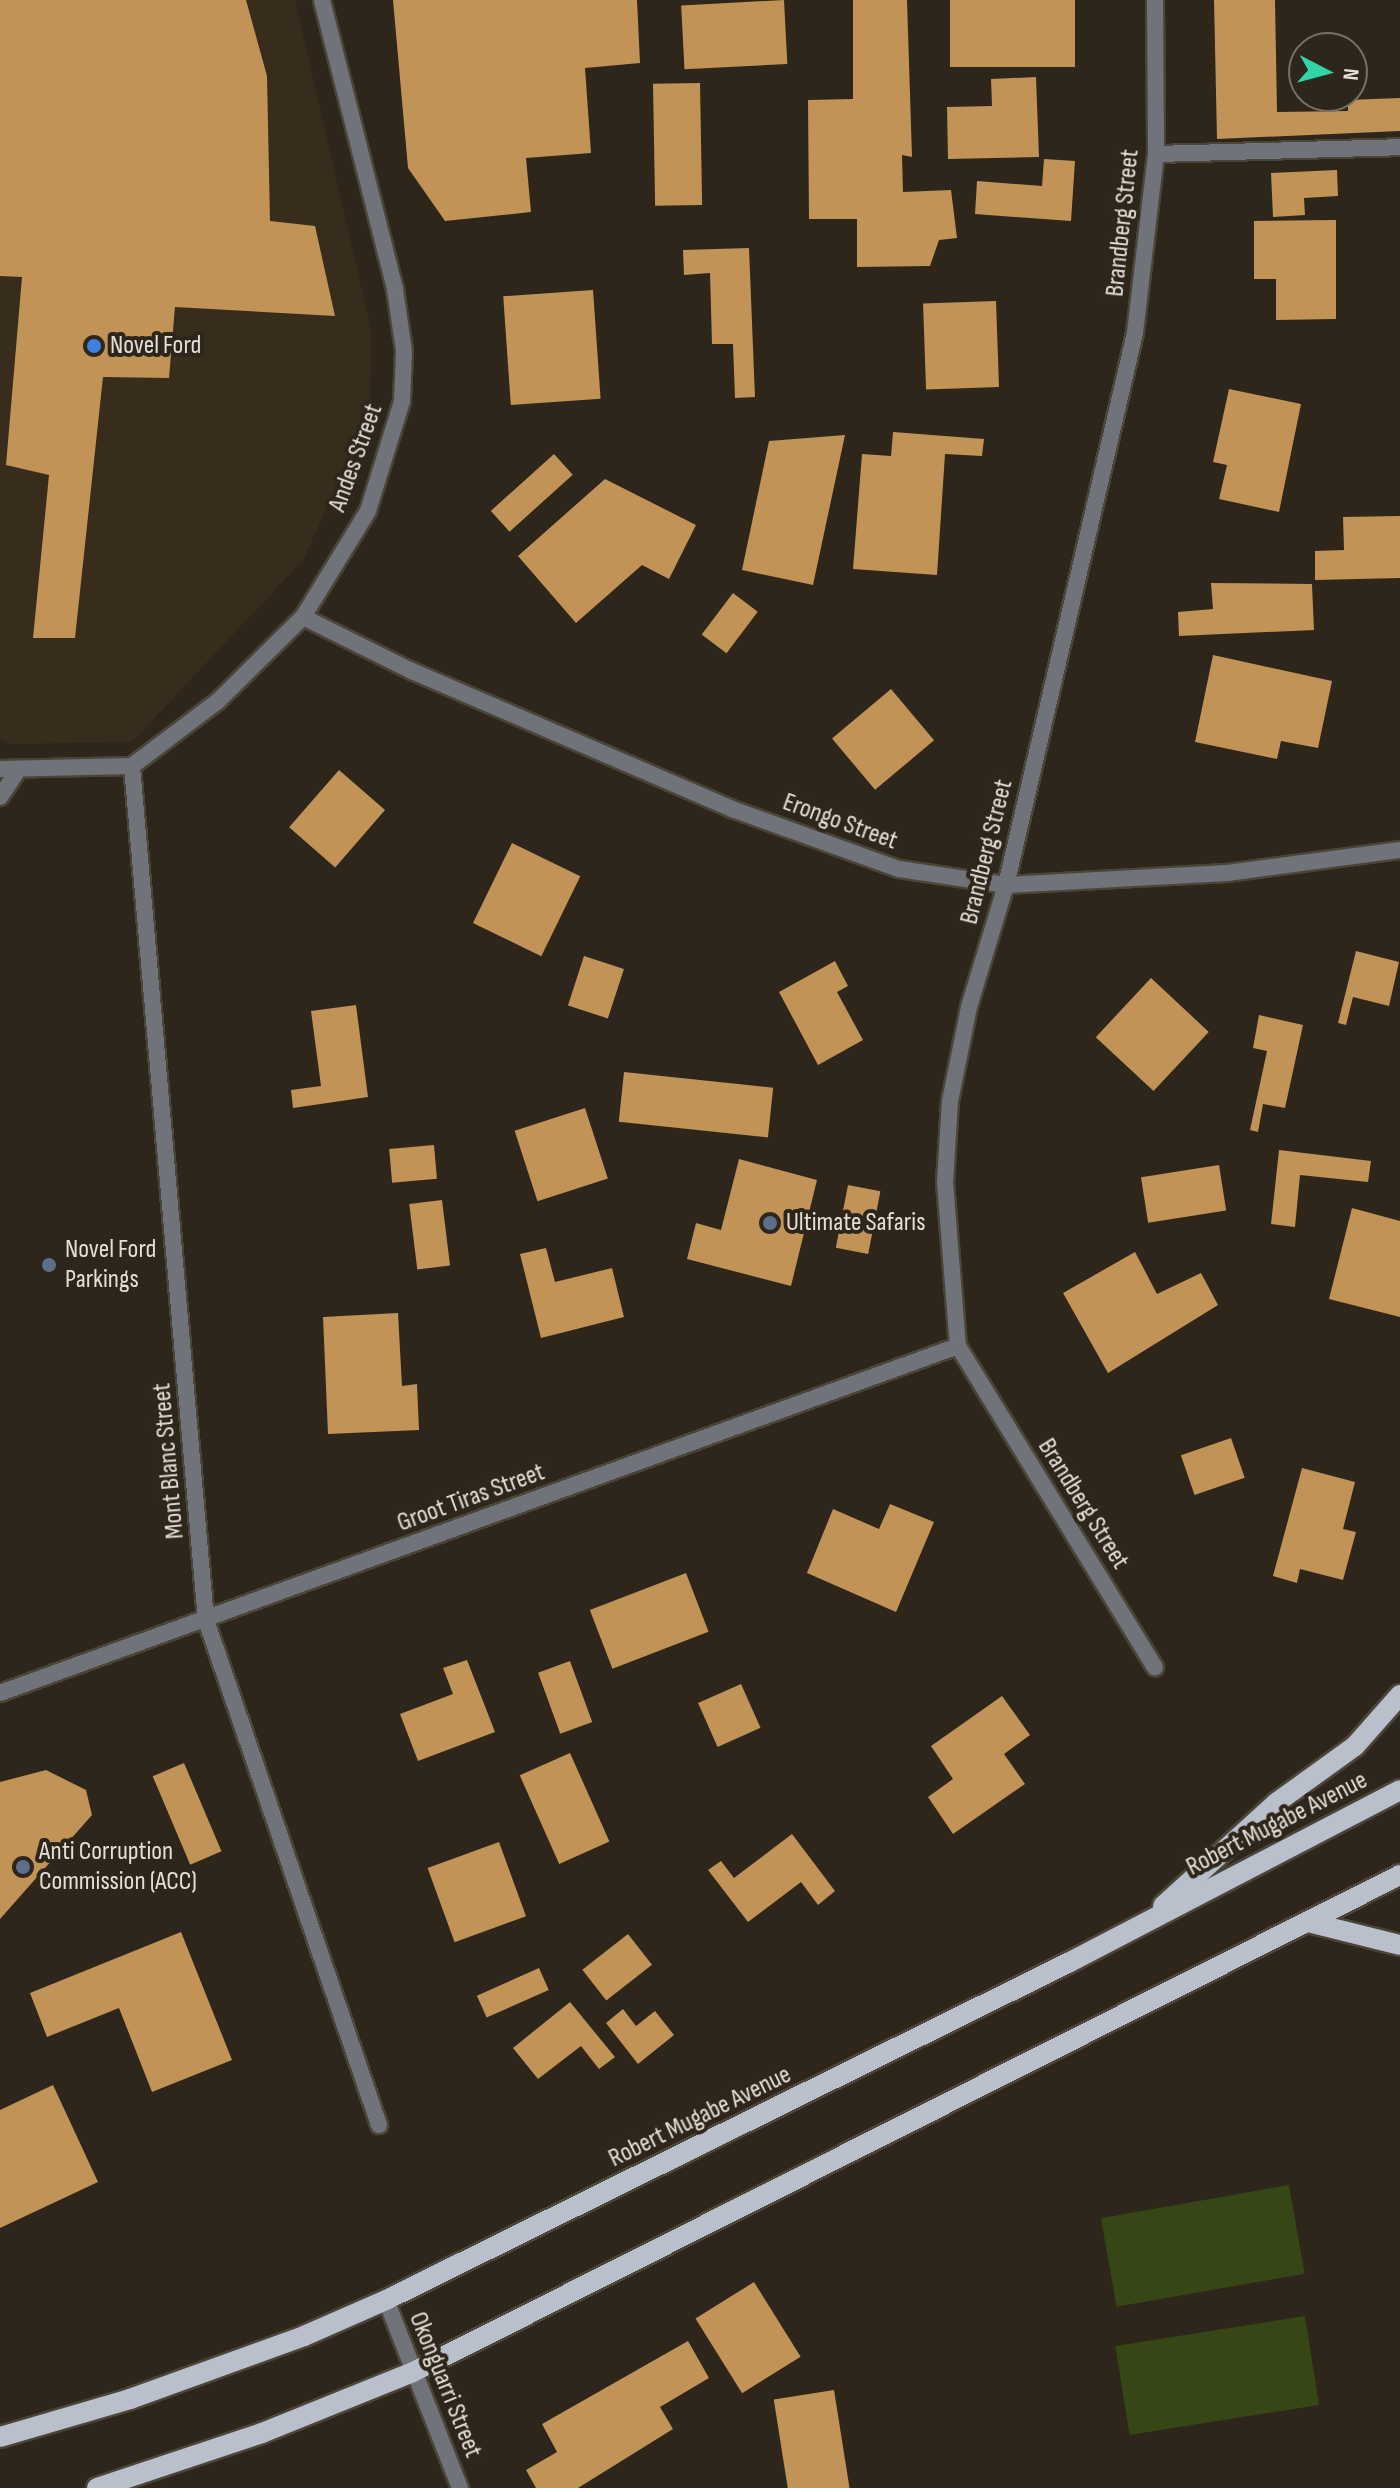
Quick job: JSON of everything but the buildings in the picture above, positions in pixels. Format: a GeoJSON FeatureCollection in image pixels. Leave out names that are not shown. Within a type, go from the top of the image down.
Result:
{"type":"FeatureCollection","features":[{"type":"Feature","properties":{"kind":"main road"},"geometry":{"type":"LineString","coordinates":[[1146,1923],[1276,1803],[1355,1746],[1400,1695]]}},
{"type":"Feature","properties":{"kind":"main road","name":"Robert Mugabe Avenue"},"geometry":{"type":"LineString","coordinates":[[0,2437],[130,2399],[304,2336],[386,2300],[1146,1923],[1400,1790]]}},
{"type":"Feature","properties":{"kind":"main road"},"geometry":{"type":"LineString","coordinates":[[97,2488],[262,2433],[413,2372],[1312,1923],[1400,1875]]}},
{"type":"Feature","properties":{"kind":"main road"},"geometry":{"type":"LineString","coordinates":[[1312,1923],[1400,1945]]}},
{"type":"Feature","properties":{"kind":"street","name":"Andes Street"},"geometry":{"type":"LineString","coordinates":[[132,766],[218,701],[303,617],[368,511],[402,401],[404,351],[395,289],[322,0]]}},
{"type":"Feature","properties":{"kind":"street","name":"Brandberg Street"},"geometry":{"type":"LineString","coordinates":[[1155,0],[1156,154],[1135,333],[1006,885],[969,1007],[950,1101],[945,1182],[958,1346],[1155,1668]]}},
{"type":"Feature","properties":{"kind":"street"},"geometry":{"type":"LineString","coordinates":[[1156,154],[1400,147]]}},
{"type":"Feature","properties":{"kind":"street","name":"Erongo Street"},"geometry":{"type":"LineString","coordinates":[[303,617],[426,677],[732,809],[899,869],[1006,885],[1227,873],[1400,850]]}},
{"type":"Feature","properties":{"kind":"street"},"geometry":{"type":"LineString","coordinates":[[0,797],[8,770],[132,766]]}},
{"type":"Feature","properties":{"kind":"street","name":"Mont Blanc Street"},"geometry":{"type":"LineString","coordinates":[[132,766],[206,1620],[379,2125]]}},
{"type":"Feature","properties":{"kind":"street","name":"Groot Tiras Street"},"geometry":{"type":"LineString","coordinates":[[0,1693],[958,1346]]}},
{"type":"Feature","properties":{"kind":"street","name":"Okonguarri Street"},"geometry":{"type":"LineString","coordinates":[[386,2300],[460,2488]]}},
{"type":"Feature","properties":{"kind":"shaded area"},"geometry":{"type":"Polygon","coordinates":[[[0,0],[295,0],[371,329],[370,408],[304,559],[132,742],[9,744],[0,739],[0,0]]]}},
{"type":"Feature","properties":{"kind":"green space"},"geometry":{"type":"Polygon","coordinates":[[[1289,2185],[1305,2274],[1117,2307],[1101,2218],[1289,2185]]]}},
{"type":"Feature","properties":{"kind":"green space"},"geometry":{"type":"Polygon","coordinates":[[[1305,2316],[1319,2405],[1129,2435],[1115,2346],[1305,2316]]]}},
{"type":"Feature","properties":{"kind":"place","name":"Novel Ford"},"geometry":{"type":"Point","coordinates":[94,346]}},
{"type":"Feature","properties":{"kind":"place","name":"Ultimate Safaris"},"geometry":{"type":"Point","coordinates":[770,1223]}},
{"type":"Feature","properties":{"kind":"place","name":"Novel Ford Parkings"},"geometry":{"type":"Point","coordinates":[49,1265]}},
{"type":"Feature","properties":{"kind":"place","name":"Anti Corruption Commission (ACC)"},"geometry":{"type":"Point","coordinates":[23,1867]}}]}
